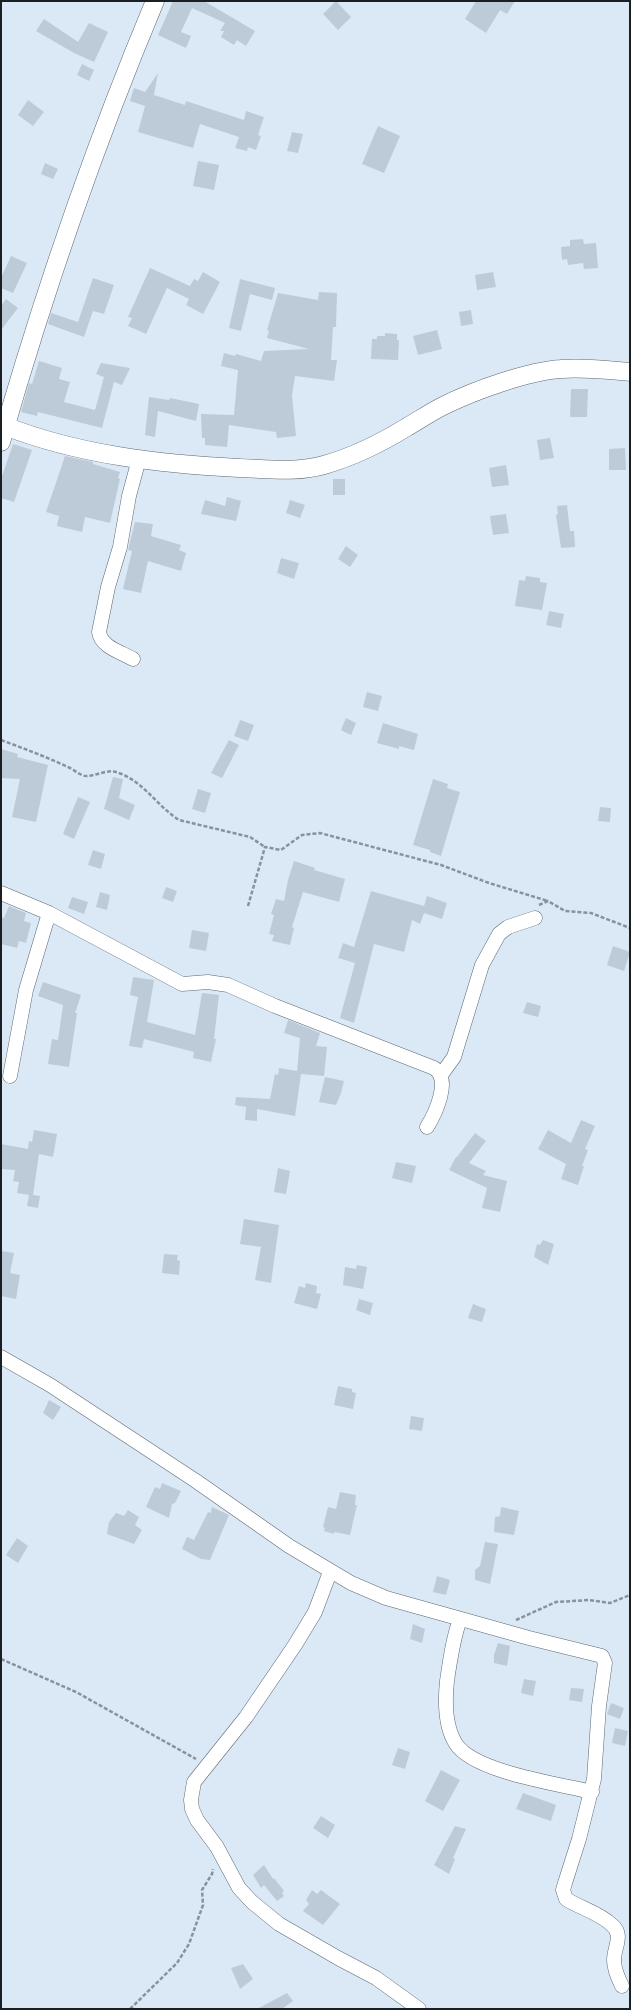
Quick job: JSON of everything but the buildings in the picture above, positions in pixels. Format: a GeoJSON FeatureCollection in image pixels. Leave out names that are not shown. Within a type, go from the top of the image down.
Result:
{"type":"FeatureCollection","features":[{"type":"Feature","properties":{"kind":"street"},"geometry":{"type":"LineString","coordinates":[[156,1],[124,75],[34,329],[2,431],[139,459],[185,465],[288,470],[324,465],[358,453],[405,429],[443,406],[475,392],[533,374],[562,368],[630,372]]}},
{"type":"Feature","properties":{"kind":"street"},"geometry":{"type":"LineString","coordinates":[[133,659],[105,645],[100,639],[99,632],[108,586],[120,547],[129,496],[139,459]]}},
{"type":"Feature","properties":{"kind":"street"},"geometry":{"type":"LineString","coordinates":[[1,893],[49,913],[182,984],[208,982],[228,985],[288,1011],[438,1070],[441,1075],[442,1083],[438,1103],[426,1127]]}},
{"type":"Feature","properties":{"kind":"street"},"geometry":{"type":"LineString","coordinates":[[10,1076],[26,990],[49,913]]}},
{"type":"Feature","properties":{"kind":"street"},"geometry":{"type":"LineString","coordinates":[[441,1075],[454,1057],[476,981],[482,965],[497,938],[508,927],[535,913]]}},
{"type":"Feature","properties":{"kind":"street"},"geometry":{"type":"LineString","coordinates":[[1,1357],[50,1385],[330,1572],[386,1598],[460,1618],[496,1630],[602,1656],[605,1663],[592,1792],[580,1839],[565,1883],[564,1895],[574,1903],[607,1921],[616,1928],[618,1937],[614,1962],[618,1979],[622,1986]]}},
{"type":"Feature","properties":{"kind":"street"},"geometry":{"type":"LineString","coordinates":[[330,1572],[315,1612],[295,1645],[246,1717],[194,1782],[191,1800],[192,1809],[197,1820],[217,1847],[239,1888],[265,1914],[338,1958],[376,1978],[419,2009]]}},
{"type":"Feature","properties":{"kind":"street"},"geometry":{"type":"LineString","coordinates":[[460,1618],[452,1646],[446,1693],[450,1728],[456,1744],[465,1753],[487,1765],[508,1772],[592,1792]]}},
{"type":"Feature","properties":{"kind":"path"},"geometry":{"type":"LineString","coordinates":[[1,740],[46,756],[85,776],[105,771],[118,772],[135,781],[157,800],[169,813],[179,820],[250,837],[265,847],[281,850],[302,836],[320,833],[441,865],[488,883],[548,901],[565,912],[591,913],[630,928]]}},
{"type":"Feature","properties":{"kind":"path"},"geometry":{"type":"LineString","coordinates":[[248,906],[265,847]]}},
{"type":"Feature","properties":{"kind":"path"},"geometry":{"type":"LineString","coordinates":[[535,913],[548,901]]}},
{"type":"Feature","properties":{"kind":"path"},"geometry":{"type":"LineString","coordinates":[[496,1630],[556,1602],[589,1600],[610,1603],[630,1595]]}},
{"type":"Feature","properties":{"kind":"path"},"geometry":{"type":"LineString","coordinates":[[1,1659],[27,1669],[76,1692],[207,1765]]}},
{"type":"Feature","properties":{"kind":"path"},"geometry":{"type":"LineString","coordinates":[[130,2009],[177,1963],[189,1944],[203,1905],[202,1890],[212,1874],[217,1847]]}}]}
